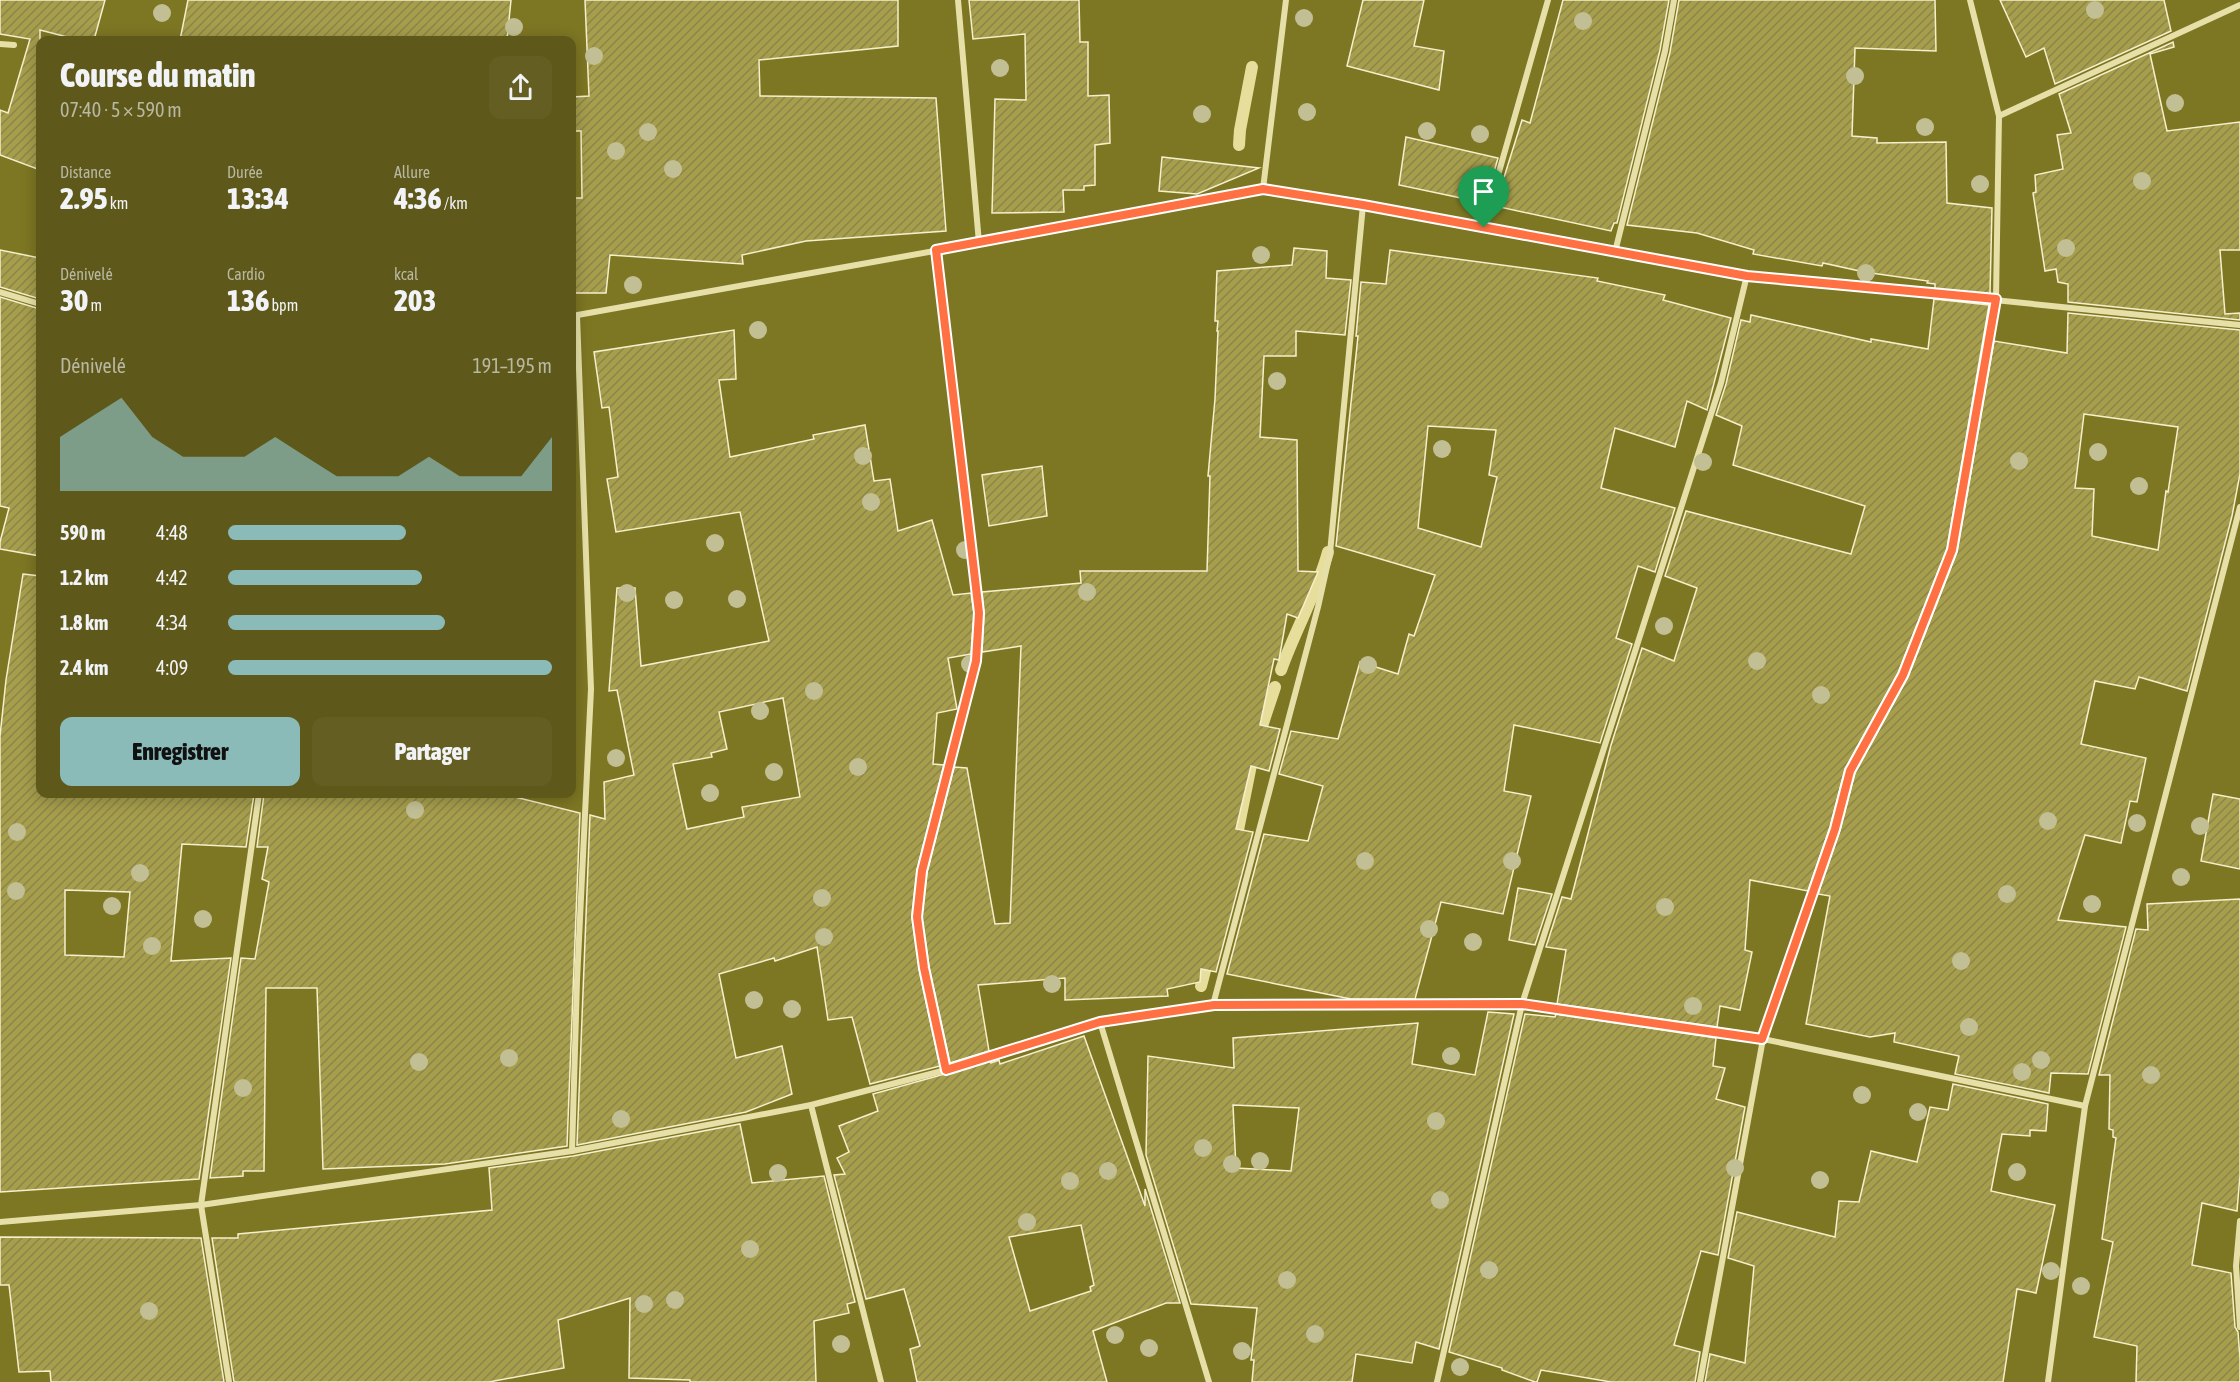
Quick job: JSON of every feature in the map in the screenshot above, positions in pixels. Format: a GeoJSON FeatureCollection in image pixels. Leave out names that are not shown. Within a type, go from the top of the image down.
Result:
{"type":"FeatureCollection","features":[{"type":"Feature","properties":{"kind":"street"},"geometry":{"type":"LineString","coordinates":[[958,0],[979,243]]}},
{"type":"Feature","properties":{"kind":"street"},"geometry":{"type":"LineString","coordinates":[[1263,189],[1286,0]]}},
{"type":"Feature","properties":{"kind":"street"},"geometry":{"type":"LineString","coordinates":[[1484,228],[1548,0]]}},
{"type":"Feature","properties":{"kind":"street"},"geometry":{"type":"LineString","coordinates":[[1615,252],[1665,51],[1674,0]]}},
{"type":"Feature","properties":{"kind":"street"},"geometry":{"type":"LineString","coordinates":[[1700,1382],[1762,1039],[1835,829],[1850,771],[1903,675],[1952,550],[1996,299],[1999,116],[1970,0]]}},
{"type":"Feature","properties":{"kind":"street"},"geometry":{"type":"LineString","coordinates":[[1999,116],[2240,5]]}},
{"type":"Feature","properties":{"kind":"street"},"geometry":{"type":"LineString","coordinates":[[0,44],[14,45]]}},
{"type":"Feature","properties":{"kind":"street"},"geometry":{"type":"LineString","coordinates":[[576,316],[1263,189],[1363,205],[1747,276],[2240,325]]}},
{"type":"Feature","properties":{"kind":"street"},"geometry":{"type":"LineString","coordinates":[[1214,1005],[1318,607],[1330,553],[1363,205]]}},
{"type":"Feature","properties":{"kind":"street"},"geometry":{"type":"LineString","coordinates":[[936,250],[979,613],[976,661],[922,871],[917,917],[924,968],[946,1070]]}},
{"type":"Feature","properties":{"kind":"street"},"geometry":{"type":"LineString","coordinates":[[1437,1382],[1522,1004],[1721,383],[1747,276]]}},
{"type":"Feature","properties":{"kind":"street"},"geometry":{"type":"LineString","coordinates":[[0,292],[36,303]]}},
{"type":"Feature","properties":{"kind":"street"},"geometry":{"type":"LineString","coordinates":[[572,1150],[577,981],[591,689],[576,360]]}},
{"type":"Feature","properties":{"kind":"street"},"geometry":{"type":"LineString","coordinates":[[2048,1382],[2085,1106],[2240,507]]}},
{"type":"Feature","properties":{"kind":"street"},"geometry":{"type":"LineString","coordinates":[[229,1382],[201,1205],[258,798]]}},
{"type":"Feature","properties":{"kind":"street"},"geometry":{"type":"LineString","coordinates":[[0,1222],[201,1205],[572,1150],[811,1105],[946,1070],[1100,1022],[1214,1005],[1522,1004],[1762,1039],[2085,1106]]}},
{"type":"Feature","properties":{"kind":"street"},"geometry":{"type":"LineString","coordinates":[[1100,1022],[1209,1382]]}},
{"type":"Feature","properties":{"kind":"street"},"geometry":{"type":"LineString","coordinates":[[811,1105],[881,1382]]}},
{"type":"Feature","properties":{"kind":"street"},"geometry":{"type":"LineString","coordinates":[[2240,1221],[2236,1266],[2240,1327]]}},
{"type":"Feature","properties":{"kind":"building"},"geometry":{"type":"Polygon","coordinates":[[[0,0],[105,0],[95,36],[63,36],[40,30],[40,36],[36,36],[36,168],[0,155],[0,110],[8,113],[30,39],[0,34],[0,0]]]}},
{"type":"Feature","properties":{"kind":"building"},"geometry":{"type":"Polygon","coordinates":[[[188,0],[511,0],[507,36],[181,36],[188,0]]]}},
{"type":"Feature","properties":{"kind":"building"},"geometry":{"type":"Polygon","coordinates":[[[585,0],[898,0],[898,46],[759,60],[760,96],[936,98],[946,231],[806,241],[742,255],[743,264],[610,255],[606,293],[576,293],[576,198],[582,198],[581,131],[576,131],[576,97],[589,96],[585,0]]]}},
{"type":"Feature","properties":{"kind":"building"},"geometry":{"type":"Polygon","coordinates":[[[969,0],[1079,0],[1080,42],[1088,42],[1088,96],[1109,95],[1110,143],[1095,145],[1095,185],[1084,186],[1084,190],[1063,190],[1064,212],[992,213],[995,99],[1026,100],[1025,34],[973,39],[969,0]]]}},
{"type":"Feature","properties":{"kind":"building"},"geometry":{"type":"Polygon","coordinates":[[[1363,0],[1424,0],[1414,46],[1444,51],[1439,90],[1347,66],[1363,0]]]}},
{"type":"Feature","properties":{"kind":"building"},"geometry":{"type":"Polygon","coordinates":[[[1563,0],[1669,0],[1660,50],[1617,223],[1614,223],[1611,231],[1495,206],[1522,120],[1530,123],[1563,0]]]}},
{"type":"Feature","properties":{"kind":"building"},"geometry":{"type":"Polygon","coordinates":[[[1679,0],[1935,0],[1936,51],[1855,48],[1852,136],[1877,138],[1877,143],[1946,142],[1947,203],[1992,208],[1990,294],[1935,289],[1935,284],[1927,283],[1928,281],[1753,254],[1754,250],[1697,233],[1627,225],[1670,52],[1679,0]]]}},
{"type":"Feature","properties":{"kind":"building"},"geometry":{"type":"Polygon","coordinates":[[[2000,0],[2164,0],[2171,31],[2055,84],[2044,48],[2026,57],[2000,0]]]}},
{"type":"Feature","properties":{"kind":"building"},"geometry":{"type":"Polygon","coordinates":[[[2173,42],[2174,47],[2150,54],[2167,131],[2240,122],[2240,250],[2220,250],[2225,314],[2240,313],[2240,320],[2068,302],[2068,284],[2058,282],[2056,269],[2045,271],[2033,193],[2036,192],[2035,175],[2063,169],[2057,135],[2071,133],[2059,94],[2173,42]]]}},
{"type":"Feature","properties":{"kind":"building"},"geometry":{"type":"Polygon","coordinates":[[[1406,137],[1498,158],[1485,203],[1399,185],[1406,137]]]}},
{"type":"Feature","properties":{"kind":"building"},"geometry":{"type":"Polygon","coordinates":[[[1162,157],[1259,168],[1197,194],[1159,191],[1162,157]]]}},
{"type":"Feature","properties":{"kind":"building"},"geometry":{"type":"Polygon","coordinates":[[[1294,248],[1327,251],[1326,278],[1351,280],[1345,335],[1296,331],[1296,356],[1264,356],[1260,437],[1297,440],[1298,571],[1318,572],[1298,618],[1287,614],[1279,660],[1274,659],[1260,725],[1280,729],[1269,771],[1251,766],[1236,829],[1253,832],[1216,972],[1201,969],[1200,982],[1167,989],[1168,996],[1065,1000],[1065,978],[978,985],[989,1051],[950,1063],[929,967],[922,917],[927,872],[954,767],[967,768],[995,924],[1010,923],[1021,646],[982,652],[984,613],[982,592],[1081,583],[1080,571],[1207,571],[1210,476],[1208,476],[1218,331],[1218,321],[1215,321],[1217,271],[1292,265],[1294,248]]]}},
{"type":"Feature","properties":{"kind":"building"},"geometry":{"type":"Polygon","coordinates":[[[0,250],[36,257],[36,298],[0,287],[0,250]]]}},
{"type":"Feature","properties":{"kind":"building"},"geometry":{"type":"Polygon","coordinates":[[[1390,250],[1598,278],[1597,281],[1665,295],[1663,300],[1731,318],[1707,410],[1687,401],[1675,447],[1615,428],[1601,488],[1675,508],[1655,572],[1638,566],[1616,638],[1632,644],[1600,743],[1514,725],[1504,791],[1531,796],[1503,914],[1441,902],[1415,999],[1351,999],[1227,974],[1264,834],[1308,841],[1323,786],[1279,774],[1291,731],[1338,739],[1360,662],[1398,674],[1409,634],[1414,636],[1435,575],[1336,546],[1358,336],[1356,336],[1361,282],[1386,284],[1390,250]],[[1428,426],[1418,528],[1481,547],[1497,477],[1489,475],[1496,430],[1428,426]]]}},
{"type":"Feature","properties":{"kind":"building"},"geometry":{"type":"Polygon","coordinates":[[[0,297],[36,308],[36,555],[0,549],[9,508],[0,506],[0,297]]]}},
{"type":"Feature","properties":{"kind":"building"},"geometry":{"type":"Polygon","coordinates":[[[1934,299],[1989,305],[1947,549],[1898,673],[1845,769],[1830,827],[1808,891],[1750,880],[1745,950],[1752,952],[1740,1010],[1720,1006],[1717,1027],[1557,1004],[1566,950],[1546,947],[1562,897],[1571,899],[1611,745],[1642,648],[1674,661],[1697,588],[1665,576],[1686,511],[1851,554],[1865,506],[1733,465],[1742,426],[1716,415],[1741,320],[1750,322],[1751,315],[1871,342],[1871,339],[1928,349],[1934,299]]]}},
{"type":"Feature","properties":{"kind":"building"},"geometry":{"type":"Polygon","coordinates":[[[2068,313],[2240,330],[2240,474],[2232,516],[2187,691],[2139,677],[2135,689],[2095,681],[2081,744],[2146,758],[2137,802],[2130,801],[2121,843],[2085,835],[2058,920],[2126,927],[2088,1074],[2051,1073],[2049,1093],[1955,1074],[1959,1056],[1894,1042],[1895,1033],[1870,1037],[1806,1024],[1830,896],[1818,894],[1840,830],[1855,773],[1908,677],[1957,552],[1994,341],[2067,353],[2068,313]],[[2084,414],[2075,488],[2094,489],[2092,536],[2158,550],[2178,427],[2084,414]]]}},
{"type":"Feature","properties":{"kind":"building"},"geometry":{"type":"Polygon","coordinates":[[[734,330],[736,379],[719,380],[730,457],[814,439],[813,435],[865,425],[874,481],[890,479],[898,531],[932,520],[953,595],[971,593],[974,613],[971,654],[948,658],[957,709],[937,713],[933,764],[944,765],[917,870],[912,916],[919,969],[940,1066],[870,1084],[852,1017],[828,1020],[817,947],[775,961],[774,958],[719,974],[736,1058],[782,1046],[792,1094],[746,1112],[577,1145],[590,815],[605,819],[604,782],[634,775],[617,690],[609,691],[617,588],[635,588],[641,666],[769,641],[740,512],[616,532],[607,479],[618,477],[609,407],[602,408],[594,352],[734,330]],[[783,698],[719,712],[727,749],[711,753],[712,757],[673,764],[687,829],[744,817],[742,807],[800,797],[783,698]]]}},
{"type":"Feature","properties":{"kind":"building"},"geometry":{"type":"Polygon","coordinates":[[[1042,466],[1047,516],[989,526],[982,475],[1042,466]]]}},
{"type":"Feature","properties":{"kind":"building"},"geometry":{"type":"Polygon","coordinates":[[[23,574],[36,576],[36,798],[253,798],[246,847],[182,844],[171,961],[231,958],[199,1179],[0,1192],[0,736],[6,680],[23,574]],[[65,890],[65,955],[124,957],[130,892],[65,890]]]}},
{"type":"Feature","properties":{"kind":"building"},"geometry":{"type":"Polygon","coordinates":[[[2213,794],[2240,799],[2240,869],[2201,861],[2213,794]]]}},
{"type":"Feature","properties":{"kind":"building"},"geometry":{"type":"Polygon","coordinates":[[[263,798],[519,798],[580,813],[567,1146],[445,1164],[323,1169],[317,988],[266,988],[264,1171],[243,1171],[243,1176],[210,1178],[241,958],[255,959],[269,882],[262,879],[268,847],[257,847],[263,798]]]}},
{"type":"Feature","properties":{"kind":"building"},"geometry":{"type":"Polygon","coordinates":[[[1518,888],[1552,894],[1535,945],[1509,940],[1518,888]]]}},
{"type":"Feature","properties":{"kind":"building"},"geometry":{"type":"Polygon","coordinates":[[[2240,899],[2240,1175],[2237,1211],[2202,1203],[2192,1265],[2231,1273],[2235,1327],[2238,1332],[2240,1382],[2136,1382],[2137,1346],[2094,1337],[2113,1242],[2102,1239],[2116,1138],[2113,1137],[2113,1130],[2109,1129],[2110,1075],[2099,1075],[2136,929],[2148,930],[2147,904],[2240,899]]]}},
{"type":"Feature","properties":{"kind":"building"},"geometry":{"type":"Polygon","coordinates":[[[1488,1012],[1514,1014],[1439,1349],[1416,1342],[1412,1363],[1356,1354],[1352,1382],[1252,1382],[1254,1360],[1251,1360],[1257,1308],[1191,1304],[1146,1155],[1148,1056],[1234,1068],[1233,1038],[1418,1023],[1412,1064],[1475,1075],[1488,1012]],[[1233,1105],[1236,1168],[1291,1171],[1299,1108],[1233,1105]]]}},
{"type":"Feature","properties":{"kind":"building"},"geometry":{"type":"Polygon","coordinates":[[[1525,1014],[1555,1017],[1556,1014],[1716,1038],[1713,1066],[1725,1068],[1716,1099],[1745,1107],[1718,1255],[1701,1251],[1674,1345],[1700,1352],[1695,1382],[1611,1382],[1541,1370],[1535,1382],[1502,1370],[1502,1368],[1449,1352],[1525,1014]]]}},
{"type":"Feature","properties":{"kind":"building"},"geometry":{"type":"Polygon","coordinates":[[[1084,1036],[1145,1206],[1145,1189],[1180,1303],[1166,1303],[1093,1331],[1107,1382],[917,1382],[910,1349],[920,1346],[904,1289],[866,1299],[834,1175],[845,1174],[837,1158],[849,1152],[839,1126],[878,1111],[873,1094],[991,1061],[991,1063],[999,1060],[1000,1064],[1084,1036]],[[1081,1225],[1009,1237],[1030,1311],[1091,1291],[1090,1287],[1094,1285],[1081,1225]]]}},
{"type":"Feature","properties":{"kind":"building"},"geometry":{"type":"Polygon","coordinates":[[[1953,1084],[2048,1104],[2046,1131],[2030,1130],[2030,1136],[2002,1134],[1991,1191],[2055,1205],[2036,1293],[2017,1289],[2003,1382],[1705,1382],[1710,1354],[1745,1363],[1754,1266],[1728,1258],[1737,1212],[1835,1237],[1839,1201],[1859,1202],[1871,1151],[1917,1162],[1930,1107],[1948,1110],[1953,1084]]]}},
{"type":"Feature","properties":{"kind":"building"},"geometry":{"type":"Polygon","coordinates":[[[740,1124],[752,1183],[824,1176],[855,1302],[847,1304],[849,1313],[814,1321],[816,1382],[690,1382],[690,1380],[629,1378],[630,1298],[558,1320],[564,1368],[489,1382],[234,1382],[212,1238],[238,1238],[238,1234],[492,1210],[489,1168],[573,1156],[740,1124]]]}},
{"type":"Feature","properties":{"kind":"building"},"geometry":{"type":"Polygon","coordinates":[[[0,1237],[201,1238],[224,1382],[51,1382],[50,1371],[19,1372],[9,1285],[0,1285],[0,1237]]]}},
{"type":"Feature","properties":{"kind":"waterway"},"geometry":{"type":"LineString","coordinates":[[1239,145],[1252,67]]}},
{"type":"Feature","properties":{"kind":"waterway"},"geometry":{"type":"LineString","coordinates":[[1951,555],[1966,508]]}},
{"type":"Feature","properties":{"kind":"waterway"},"geometry":{"type":"LineString","coordinates":[[1281,670],[1318,582],[1328,552]]}},
{"type":"Feature","properties":{"kind":"waterway"},"geometry":{"type":"LineString","coordinates":[[1931,626],[1937,596]]}},
{"type":"Feature","properties":{"kind":"waterway"},"geometry":{"type":"LineString","coordinates":[[1235,845],[1254,750],[1275,687]]}},
{"type":"Feature","properties":{"kind":"waterway"},"geometry":{"type":"LineString","coordinates":[[1866,756],[1881,724],[1892,712]]}},
{"type":"Feature","properties":{"kind":"waterway"},"geometry":{"type":"LineString","coordinates":[[1843,813],[1853,789]]}},
{"type":"Feature","properties":{"kind":"waterway"},"geometry":{"type":"LineString","coordinates":[[1201,986],[1209,955]]}},
{"type":"Feature","properties":{"kind":"route"},"geometry":{"type":"LineString","coordinates":[[1263,189],[1484,228],[1747,276],[1996,299],[1952,550],[1903,675],[1850,771],[1835,829],[1762,1039],[1522,1004],[1214,1005],[1100,1022],[946,1070],[924,968],[917,917],[922,871],[976,661],[979,613],[936,250],[1263,189]]}}]}
